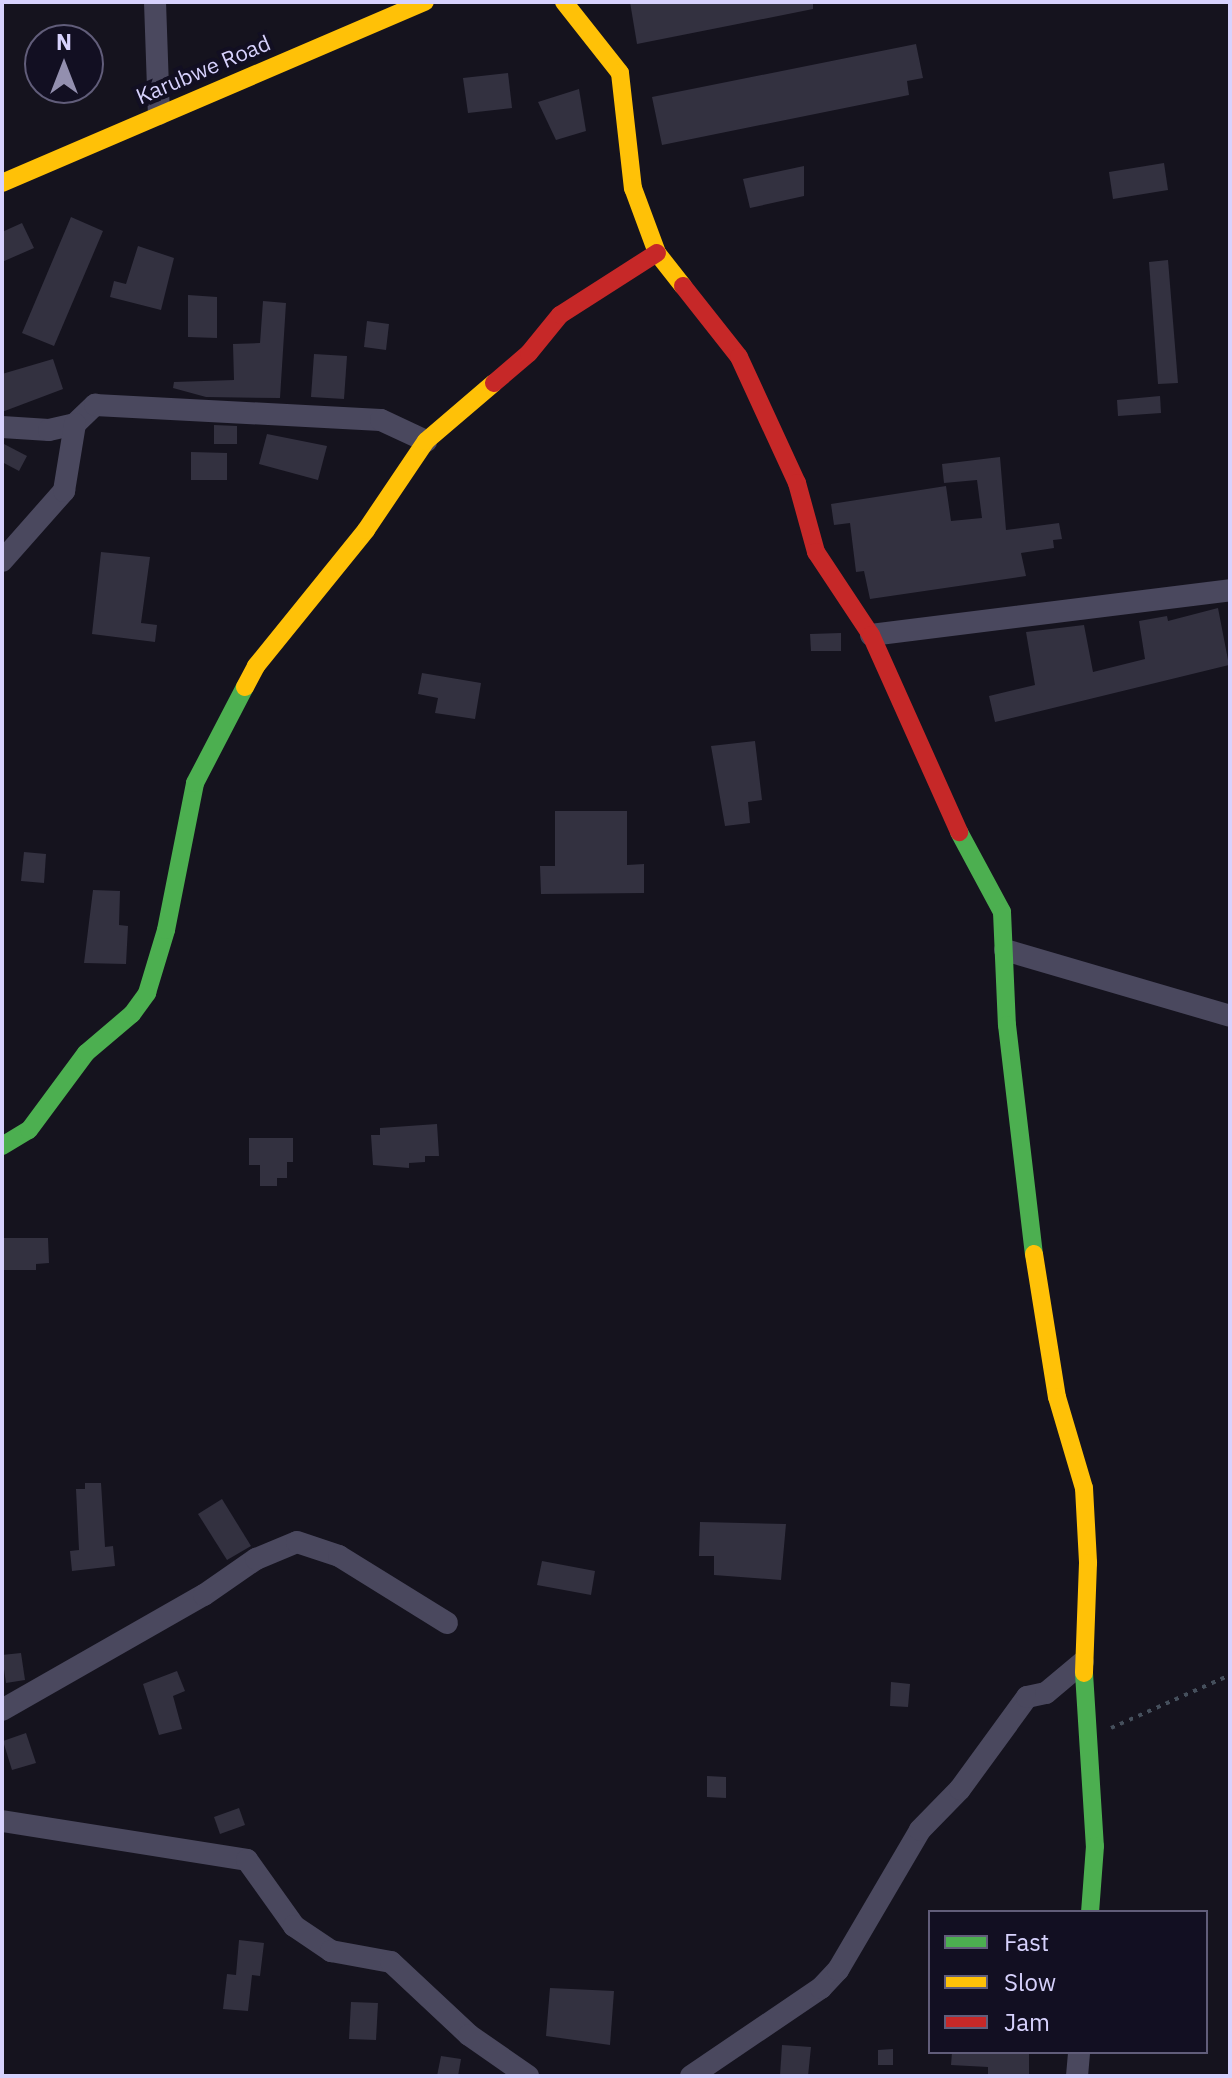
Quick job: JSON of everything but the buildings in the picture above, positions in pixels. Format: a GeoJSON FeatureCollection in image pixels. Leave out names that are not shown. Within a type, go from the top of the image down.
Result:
{"type":"FeatureCollection","features":[{"type":"Feature","properties":{"kind":"street"},"geometry":{"type":"LineString","coordinates":[[155,2],[159,114]]}},
{"type":"Feature","properties":{"kind":"street","name":"Karubwe Road"},"geometry":{"type":"LineString","coordinates":[[2,183],[425,2]]}},
{"type":"Feature","properties":{"kind":"street"},"geometry":{"type":"LineString","coordinates":[[564,2],[620,73],[633,188],[657,253],[739,357],[797,483],[816,552],[871,635],[940,798],[1002,912],[1007,1025],[1044,1326],[1084,1488],[1088,1563],[1083,1662],[1095,1846],[1090,1910]]}},
{"type":"Feature","properties":{"kind":"street"},"geometry":{"type":"LineString","coordinates":[[2,1146],[29,1130],[86,1053],[132,1014],[147,993],[166,930],[195,783],[256,666],[366,530],[426,441],[529,353],[560,315],[657,253]]}},
{"type":"Feature","properties":{"kind":"street"},"geometry":{"type":"LineString","coordinates":[[2,427],[49,430],[75,424],[95,405],[381,420],[426,441]]}},
{"type":"Feature","properties":{"kind":"street"},"geometry":{"type":"LineString","coordinates":[[2,561],[64,491],[75,424]]}},
{"type":"Feature","properties":{"kind":"street"},"geometry":{"type":"LineString","coordinates":[[871,635],[1230,590]]}},
{"type":"Feature","properties":{"kind":"street"},"geometry":{"type":"LineString","coordinates":[[1005,950],[1230,1016]]}},
{"type":"Feature","properties":{"kind":"street"},"geometry":{"type":"LineString","coordinates":[[2,1710],[204,1595],[256,1559],[297,1542],[328,1551],[447,1623]]}},
{"type":"Feature","properties":{"kind":"street"},"geometry":{"type":"LineString","coordinates":[[691,2076],[821,1988],[838,1970],[920,1830],[960,1789],[1027,1697],[1046,1693],[1083,1662]]}},
{"type":"Feature","properties":{"kind":"street"},"geometry":{"type":"LineString","coordinates":[[2,1821],[247,1860],[294,1926],[331,1951],[391,1962],[469,2035],[528,2076]]}},
{"type":"Feature","properties":{"kind":"street"},"geometry":{"type":"LineString","coordinates":[[1077,2076],[1079,2054]]}},
{"type":"Feature","properties":{"kind":"path"},"geometry":{"type":"LineString","coordinates":[[1089,1741],[1130,1717],[1230,1675]]}},
{"type":"Feature","properties":{"kind":"traffic: fast"},"geometry":{"type":"LineString","coordinates":[[2,1146],[29,1130],[86,1053],[132,1014],[147,993],[166,930],[195,783],[245,687]]}},
{"type":"Feature","properties":{"kind":"traffic: fast"},"geometry":{"type":"LineString","coordinates":[[959,832],[1002,912],[1007,1025],[1034,1254]]}},
{"type":"Feature","properties":{"kind":"traffic: fast"},"geometry":{"type":"LineString","coordinates":[[1084,1673],[1095,1846],[1090,1910]]}},
{"type":"Feature","properties":{"kind":"traffic: slow"},"geometry":{"type":"LineString","coordinates":[[2,183],[425,2]]}},
{"type":"Feature","properties":{"kind":"traffic: slow"},"geometry":{"type":"LineString","coordinates":[[564,2],[620,73],[633,188],[657,253],[683,286]]}},
{"type":"Feature","properties":{"kind":"traffic: slow"},"geometry":{"type":"LineString","coordinates":[[245,687],[256,666],[366,530],[426,441],[494,383]]}},
{"type":"Feature","properties":{"kind":"traffic: slow"},"geometry":{"type":"LineString","coordinates":[[1034,1254],[1057,1397],[1084,1488],[1088,1563],[1084,1673]]}},
{"type":"Feature","properties":{"kind":"traffic: jam"},"geometry":{"type":"LineString","coordinates":[[494,383],[529,353],[560,315],[657,253]]}},
{"type":"Feature","properties":{"kind":"traffic: jam"},"geometry":{"type":"LineString","coordinates":[[683,286],[739,357],[797,483],[816,552],[871,635],[959,832]]}}]}
